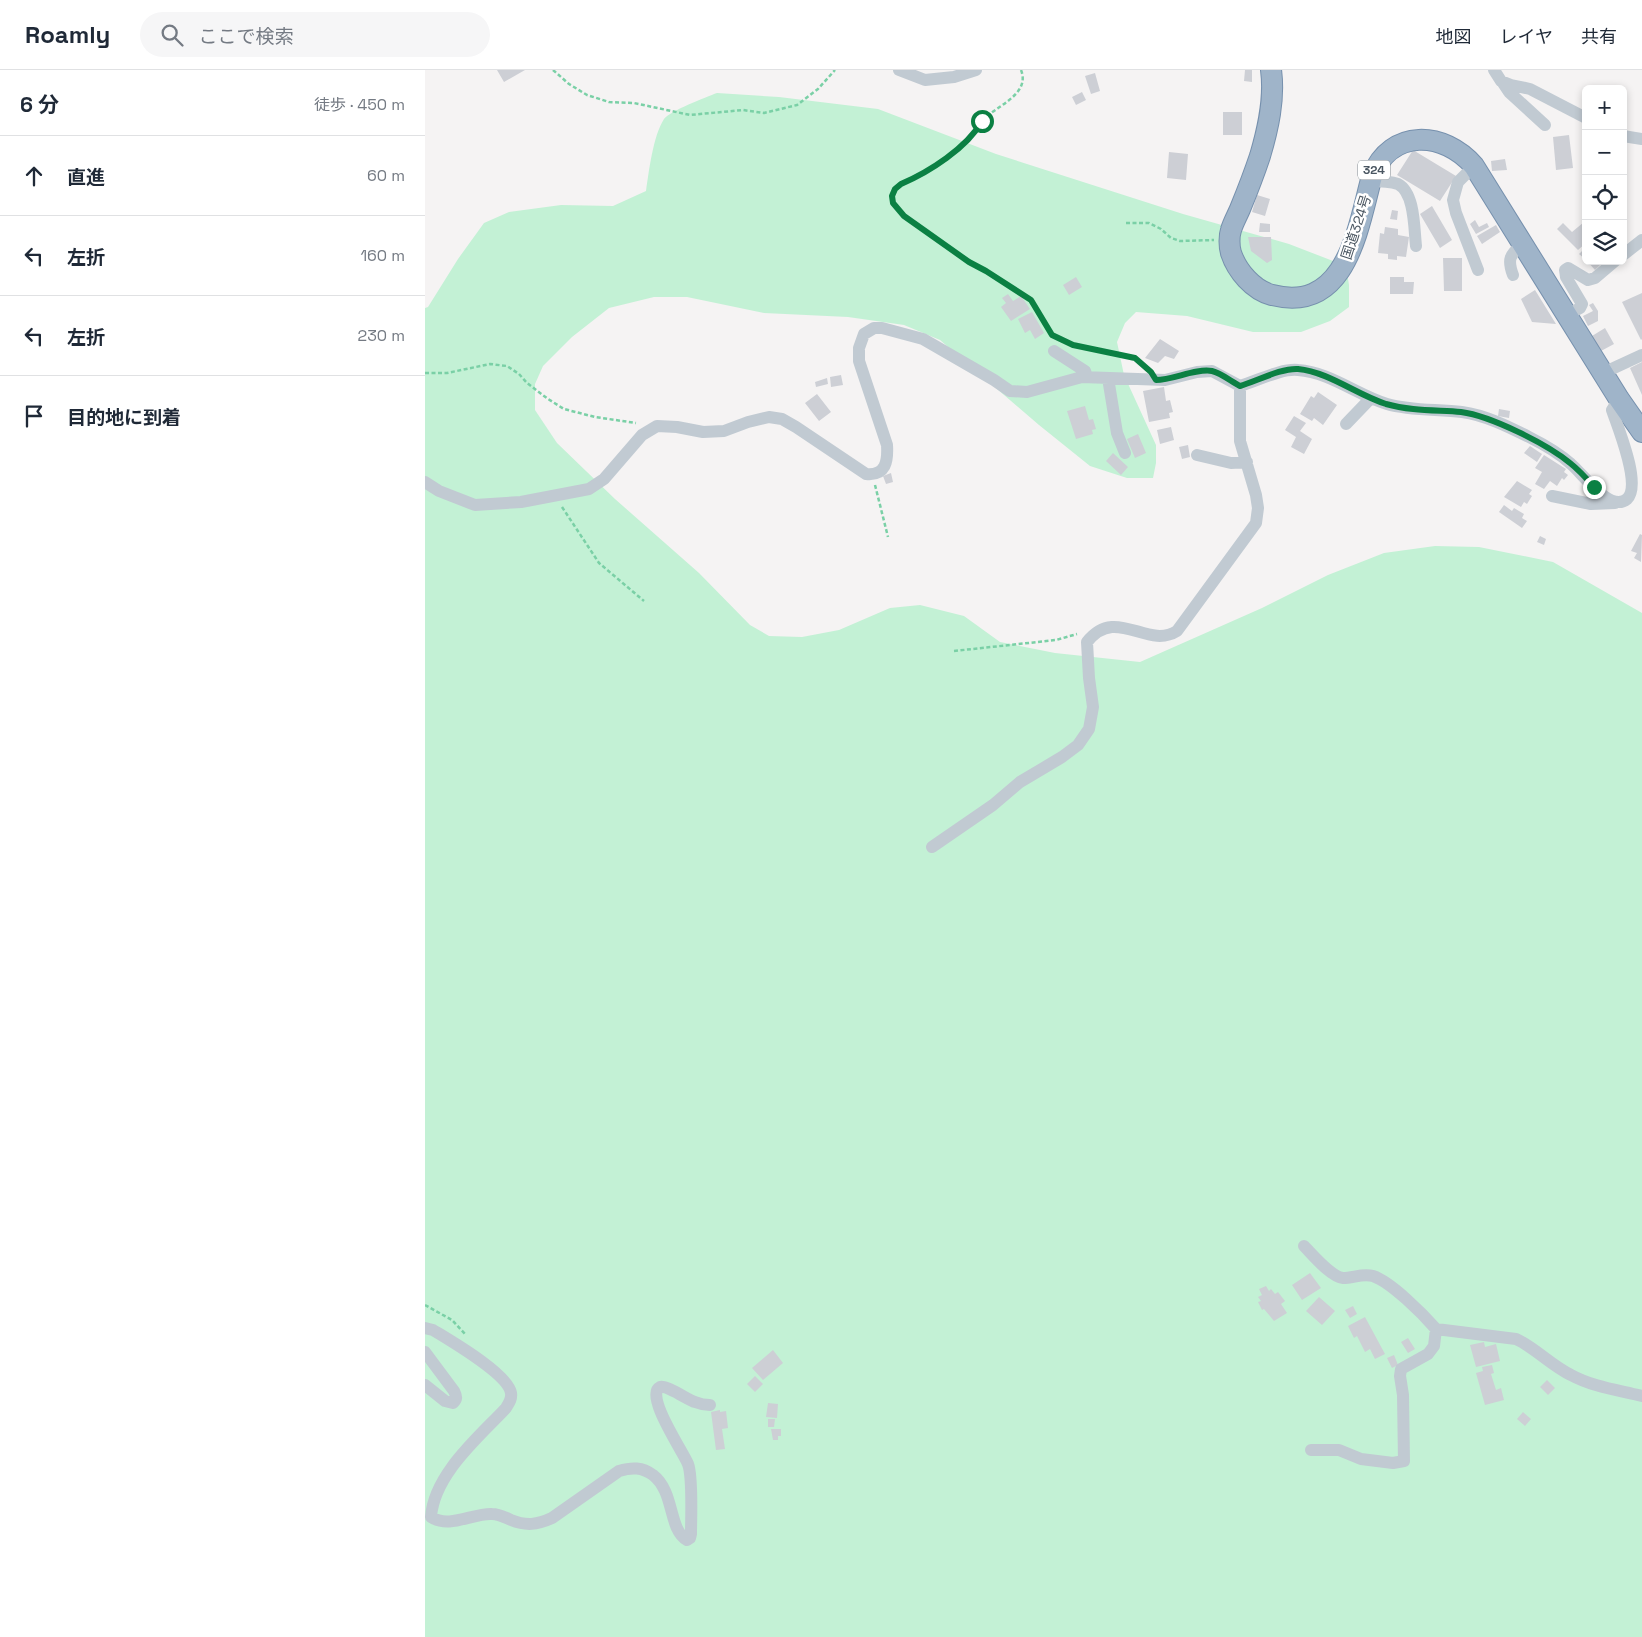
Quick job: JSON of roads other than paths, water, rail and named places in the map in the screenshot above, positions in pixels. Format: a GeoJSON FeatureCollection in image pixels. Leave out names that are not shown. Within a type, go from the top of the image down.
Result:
{"type":"FeatureCollection","features":[{"type":"Feature","properties":{"kind":"highway","name":"国道324号"},"geometry":{"type":"LineString","coordinates":[[1271,70],[1271,105],[1260,156],[1230,232],[1231,252],[1251,284],[1269,294],[1292,298],[1313,293],[1332,282],[1348,257],[1376,165],[1388,151],[1403,142],[1411,140],[1427,141],[1453,148],[1467,158],[1473,166],[1619,399],[1642,432]]}},
{"type":"Feature","properties":{"kind":"street"},"geometry":{"type":"LineString","coordinates":[[899,70],[925,80],[953,77],[976,70]]}},
{"type":"Feature","properties":{"kind":"street"},"geometry":{"type":"LineString","coordinates":[[1494,70],[1509,92],[1545,126]]}},
{"type":"Feature","properties":{"kind":"street"},"geometry":{"type":"LineString","coordinates":[[1501,81],[1530,90],[1582,116]]}},
{"type":"Feature","properties":{"kind":"street"},"geometry":{"type":"LineString","coordinates":[[1627,137],[1642,140]]}},
{"type":"Feature","properties":{"kind":"street"},"geometry":{"type":"LineString","coordinates":[[1473,166],[1458,182],[1453,200],[1456,213],[1478,270]]}},
{"type":"Feature","properties":{"kind":"street"},"geometry":{"type":"LineString","coordinates":[[1370,181],[1390,182],[1399,185],[1406,191],[1411,205],[1416,246]]}},
{"type":"Feature","properties":{"kind":"street"},"geometry":{"type":"LineString","coordinates":[[1627,252],[1642,240]]}},
{"type":"Feature","properties":{"kind":"street"},"geometry":{"type":"LineString","coordinates":[[1513,274],[1509,260],[1522,244]]}},
{"type":"Feature","properties":{"kind":"street"},"geometry":{"type":"LineString","coordinates":[[1567,316],[1580,308],[1582,304],[1566,277],[1565,270],[1568,268],[1588,280],[1595,278],[1610,265]]}},
{"type":"Feature","properties":{"kind":"street"},"geometry":{"type":"LineString","coordinates":[[425,482],[439,491],[475,505],[521,502],[556,494],[589,490],[603,480],[642,435],[657,426],[677,426],[703,432],[724,431],[760,418],[775,417],[796,426],[866,474],[873,474],[883,468],[888,460],[887,445],[859,361],[860,340],[868,330],[874,328],[889,329],[923,339],[1010,391],[1027,392],[1082,377],[1165,380],[1197,372],[1211,371],[1240,386],[1284,371],[1300,370],[1325,377],[1370,398],[1403,408],[1463,412],[1479,416],[1530,438],[1571,463],[1609,500],[1615,503]]}},
{"type":"Feature","properties":{"kind":"street"},"geometry":{"type":"LineString","coordinates":[[1054,351],[1085,371],[1087,377]]}},
{"type":"Feature","properties":{"kind":"street"},"geometry":{"type":"LineString","coordinates":[[1603,373],[1642,356]]}},
{"type":"Feature","properties":{"kind":"street"},"geometry":{"type":"LineString","coordinates":[[1108,378],[1117,433],[1125,453]]}},
{"type":"Feature","properties":{"kind":"street"},"geometry":{"type":"LineString","coordinates":[[932,847],[993,806],[1021,782],[1078,745],[1089,729],[1093,707],[1087,642],[1094,633],[1104,628],[1115,626],[1162,636],[1170,635],[1177,631],[1256,523],[1257,495],[1240,442],[1240,386]]}},
{"type":"Feature","properties":{"kind":"street"},"geometry":{"type":"LineString","coordinates":[[1346,424],[1370,398]]}},
{"type":"Feature","properties":{"kind":"street"},"geometry":{"type":"LineString","coordinates":[[1552,496],[1591,504],[1621,503],[1629,498],[1633,491],[1634,483],[1628,452],[1612,410],[1619,399]]}},
{"type":"Feature","properties":{"kind":"street"},"geometry":{"type":"LineString","coordinates":[[1197,455],[1231,462],[1247,462]]}},
{"type":"Feature","properties":{"kind":"street"},"geometry":{"type":"LineString","coordinates":[[1304,1246],[1332,1274],[1341,1278],[1372,1275],[1382,1279],[1436,1328],[1516,1339],[1570,1375],[1589,1383],[1642,1396]]}},
{"type":"Feature","properties":{"kind":"street"},"geometry":{"type":"LineString","coordinates":[[425,1328],[433,1330],[476,1358],[505,1381],[511,1391],[511,1398],[506,1408],[446,1475],[438,1489],[431,1516],[437,1521],[499,1514],[522,1524],[540,1524],[552,1518],[619,1471],[637,1468],[646,1471],[660,1481],[669,1498],[675,1524],[681,1536],[687,1540],[691,1534],[689,1465],[660,1411],[658,1390],[661,1387],[667,1387],[694,1402],[710,1405]]}},
{"type":"Feature","properties":{"kind":"street"},"geometry":{"type":"LineString","coordinates":[[1311,1450],[1339,1450],[1361,1459],[1393,1463],[1404,1461],[1401,1370],[1428,1354],[1434,1346],[1436,1328]]}},
{"type":"Feature","properties":{"kind":"street"},"geometry":{"type":"LineString","coordinates":[[425,1352],[454,1391],[457,1400],[453,1403],[445,1401],[425,1385]]}}]}
